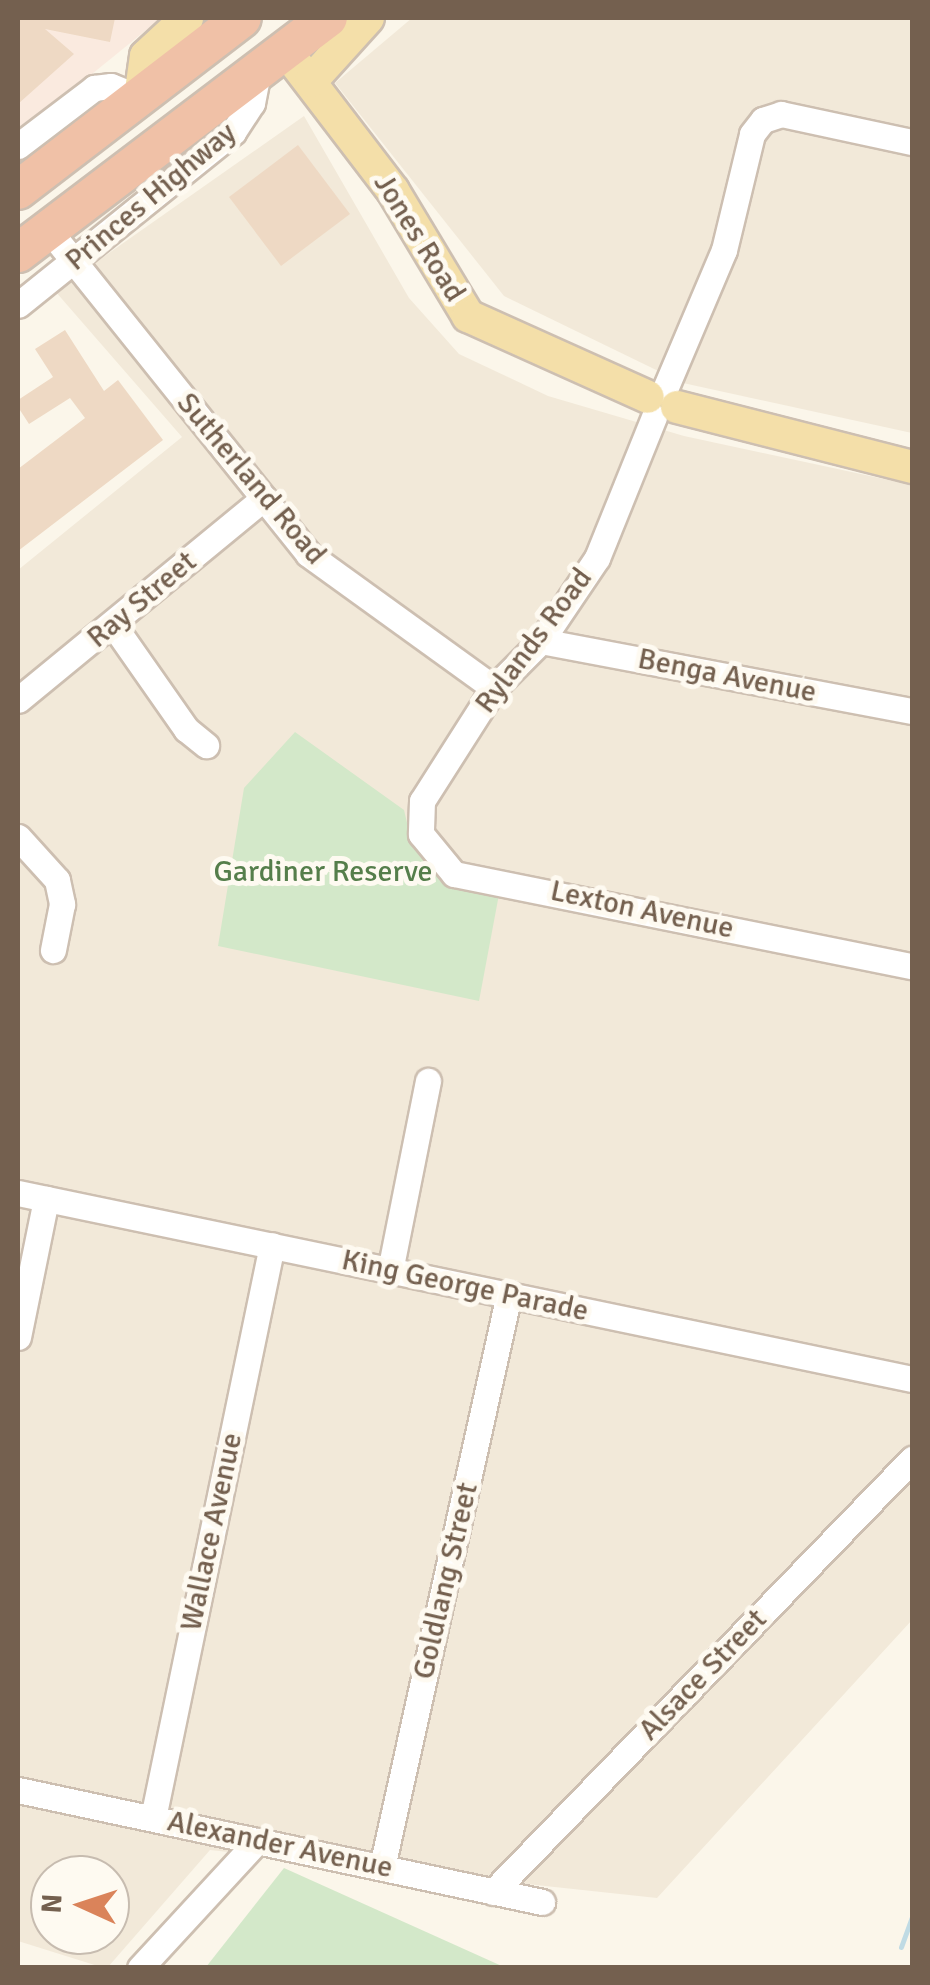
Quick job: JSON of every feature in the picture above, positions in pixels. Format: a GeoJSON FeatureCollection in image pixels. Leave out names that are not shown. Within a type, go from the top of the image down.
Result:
{"type":"FeatureCollection","features":[{"type":"Feature","properties":{"kind":"highway"},"geometry":{"type":"LineString","coordinates":[[18,190],[245,18],[272,61]]}},
{"type":"Feature","properties":{"kind":"highway"},"geometry":{"type":"LineString","coordinates":[[268,18],[272,61]]}},
{"type":"Feature","properties":{"kind":"highway","name":"Princes Highway"},"geometry":{"type":"LineString","coordinates":[[18,254],[328,18]]}},
{"type":"Feature","properties":{"kind":"main road"},"geometry":{"type":"LineString","coordinates":[[140,98],[146,56],[187,18]]}},
{"type":"Feature","properties":{"kind":"main road"},"geometry":{"type":"LineString","coordinates":[[310,81],[368,18]]}},
{"type":"Feature","properties":{"kind":"main road","name":"Jones Road"},"geometry":{"type":"LineString","coordinates":[[272,61],[310,81],[394,191],[468,316],[661,403],[912,467]]}},
{"type":"Feature","properties":{"kind":"street","name":"Princes Highway"},"geometry":{"type":"LineString","coordinates":[[18,304],[233,132],[272,61]]}},
{"type":"Feature","properties":{"kind":"street"},"geometry":{"type":"LineString","coordinates":[[18,146],[94,88],[111,86],[140,98]]}},
{"type":"Feature","properties":{"kind":"street","name":"Rylands Road"},"geometry":{"type":"LineString","coordinates":[[422,801],[494,688],[542,642],[597,558],[724,250],[752,134],[763,120],[781,114],[912,142]]}},
{"type":"Feature","properties":{"kind":"street","name":"Sutherland Road"},"geometry":{"type":"LineString","coordinates":[[48,229],[308,554],[494,688]]}},
{"type":"Feature","properties":{"kind":"street","name":"Ray Street"},"geometry":{"type":"LineString","coordinates":[[18,700],[114,626],[264,498]]}},
{"type":"Feature","properties":{"kind":"street"},"geometry":{"type":"LineString","coordinates":[[114,626],[186,729],[206,745]]}},
{"type":"Feature","properties":{"kind":"street","name":"Benga Avenue"},"geometry":{"type":"LineString","coordinates":[[542,642],[912,711]]}},
{"type":"Feature","properties":{"kind":"street","name":"Lexton Avenue"},"geometry":{"type":"LineString","coordinates":[[422,801],[421,834],[454,874],[912,966]]}},
{"type":"Feature","properties":{"kind":"street"},"geometry":{"type":"LineString","coordinates":[[18,837],[57,880],[62,904],[53,950]]}},
{"type":"Feature","properties":{"kind":"street"},"geometry":{"type":"LineString","coordinates":[[390,1271],[428,1082]]}},
{"type":"Feature","properties":{"kind":"street","name":"King George Parade"},"geometry":{"type":"LineString","coordinates":[[18,1193],[912,1379]]}},
{"type":"Feature","properties":{"kind":"street"},"geometry":{"type":"LineString","coordinates":[[18,1337],[46,1199]]}},
{"type":"Feature","properties":{"kind":"street","name":"Wallace Avenue"},"geometry":{"type":"LineString","coordinates":[[153,1818],[272,1245]]}},
{"type":"Feature","properties":{"kind":"street","name":"Goldlang Street"},"geometry":{"type":"LineString","coordinates":[[382,1867],[509,1294]]}},
{"type":"Feature","properties":{"kind":"street","name":"Alsace Street"},"geometry":{"type":"LineString","coordinates":[[493,1892],[912,1459]]}},
{"type":"Feature","properties":{"kind":"street","name":"Alexander Avenue"},"geometry":{"type":"LineString","coordinates":[[18,1790],[542,1902]]}},
{"type":"Feature","properties":{"kind":"street"},"geometry":{"type":"LineString","coordinates":[[140,1968],[257,1840]]}},
{"type":"Feature","properties":{"kind":"shaded area"},"geometry":{"type":"Polygon","coordinates":[[[18,18],[161,18],[18,134],[18,18]]]}},
{"type":"Feature","properties":{"kind":"shaded area"},"geometry":{"type":"Polygon","coordinates":[[[412,18],[912,18],[912,433],[683,383],[504,296],[335,83],[412,18]]]}},
{"type":"Feature","properties":{"kind":"shaded area"},"geometry":{"type":"Polygon","coordinates":[[[304,116],[409,298],[459,354],[548,396],[684,436],[912,485],[912,1620],[657,1898],[210,1850],[130,1942],[130,1855],[30,1855],[30,1945],[18,1941],[18,570],[182,437],[55,291],[304,116]]]}},
{"type":"Feature","properties":{"kind":"shaded area"},"geometry":{"type":"Polygon","coordinates":[[[63,1955],[118,1955],[108,1967],[63,1955]]]}},
{"type":"Feature","properties":{"kind":"green space","name":"Gardiner Reserve"},"geometry":{"type":"Polygon","coordinates":[[[295,732],[404,810],[413,848],[446,876],[500,889],[479,1001],[218,946],[244,788],[295,732]]]}},
{"type":"Feature","properties":{"kind":"green space"},"geometry":{"type":"Polygon","coordinates":[[[284,1868],[504,1967],[206,1967],[284,1868]]]}},
{"type":"Feature","properties":{"kind":"building"},"geometry":{"type":"Polygon","coordinates":[[[19,18],[115,18],[110,42],[45,29],[74,54],[18,104],[19,18]]]}},
{"type":"Feature","properties":{"kind":"building"},"geometry":{"type":"Polygon","coordinates":[[[298,145],[350,214],[281,266],[229,197],[298,145]]]}},
{"type":"Feature","properties":{"kind":"building"},"geometry":{"type":"Polygon","coordinates":[[[65,330],[104,391],[118,380],[163,440],[18,551],[18,469],[85,418],[70,398],[29,424],[18,407],[18,400],[53,377],[35,349],[65,330]]]}},
{"type":"Feature","properties":{"kind":"waterway"},"geometry":{"type":"LineString","coordinates":[[901,1947],[912,1916]]}}]}
